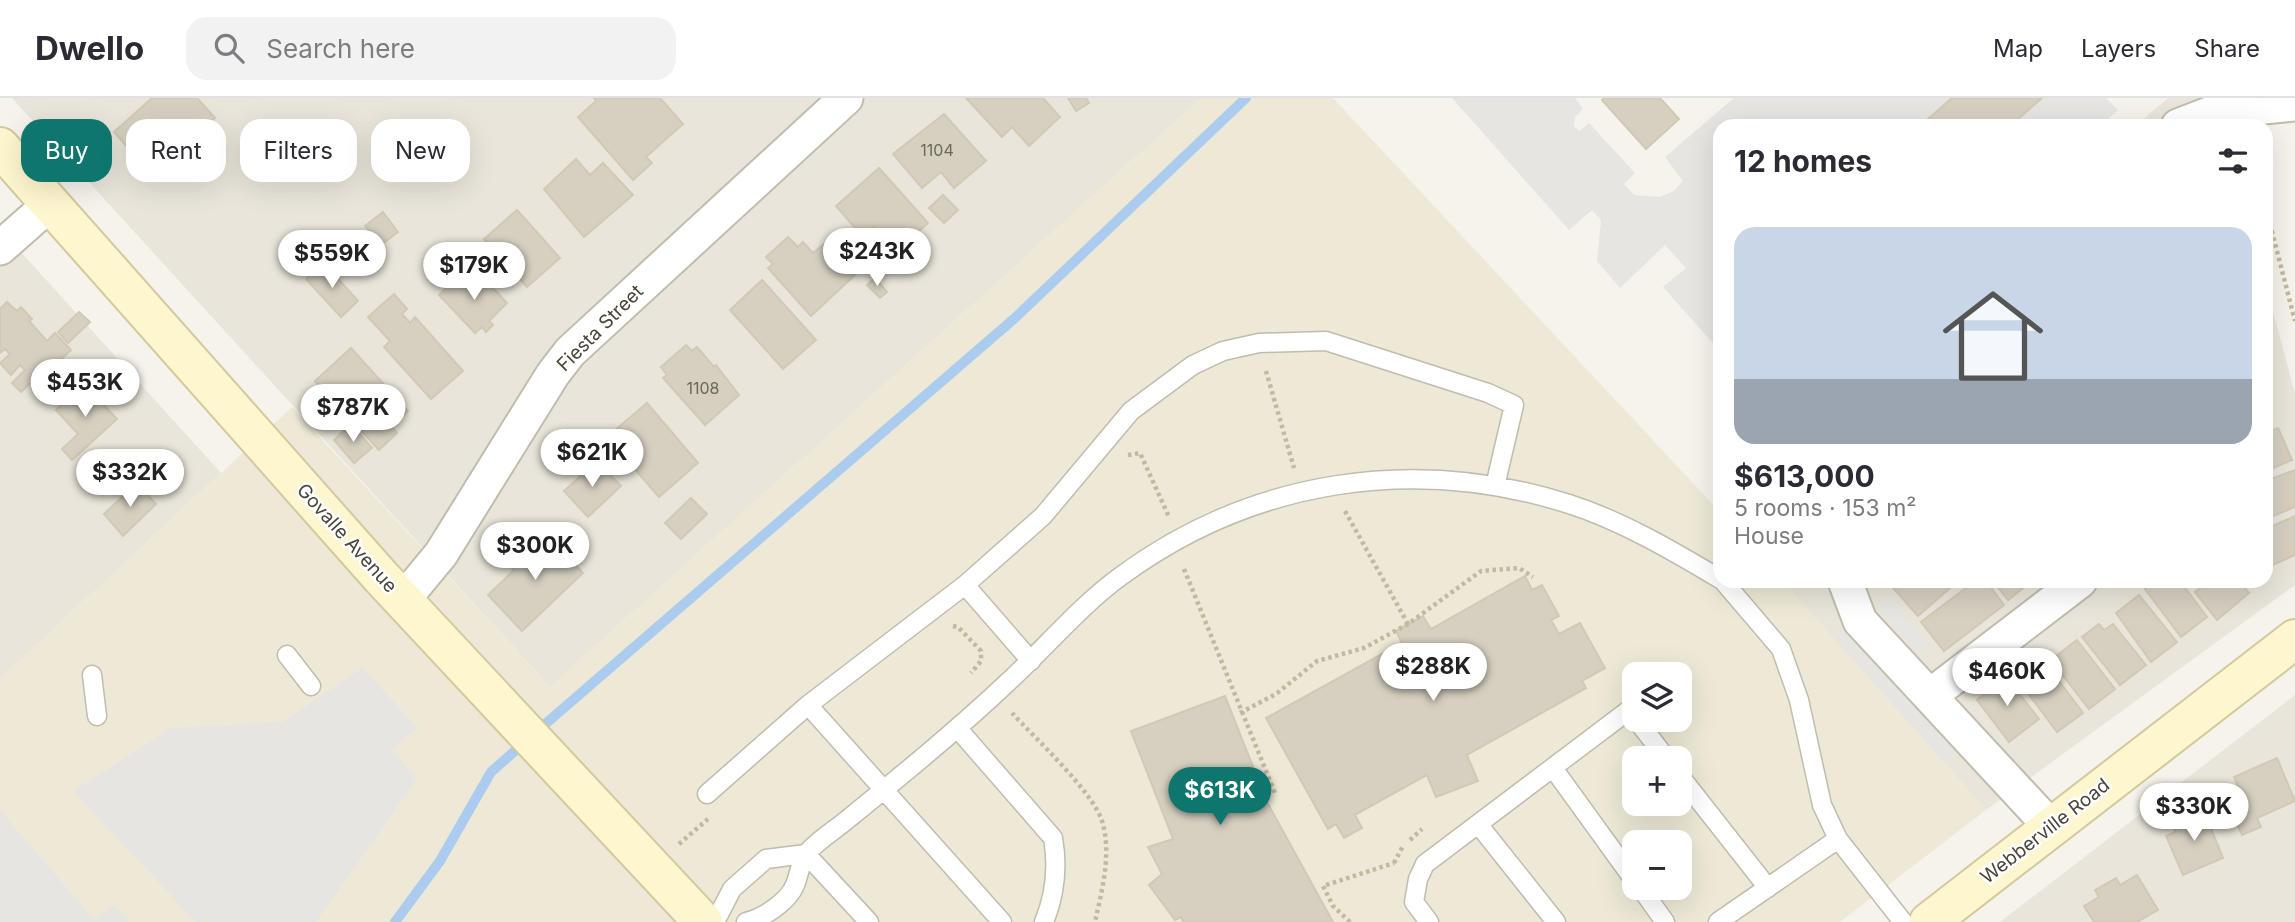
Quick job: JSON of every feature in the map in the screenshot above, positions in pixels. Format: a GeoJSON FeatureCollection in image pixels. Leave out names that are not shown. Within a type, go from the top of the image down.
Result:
{"type":"FeatureCollection","features":[{"type":"Feature","properties":{"kind":"street","name":"Fiesta Street"},"geometry":{"type":"LineString","coordinates":[[403,600],[440,554],[553,374],[570,352],[846,98]]}},
{"type":"Feature","properties":{"kind":"street"},"geometry":{"type":"LineString","coordinates":[[2196,119],[2214,112],[2295,104]]}},
{"type":"Feature","properties":{"kind":"street","name":"Govalle Avenue"},"geometry":{"type":"LineString","coordinates":[[0,147],[403,600],[703,922]]}},
{"type":"Feature","properties":{"kind":"street"},"geometry":{"type":"LineString","coordinates":[[0,248],[51,203]]}},
{"type":"Feature","properties":{"kind":"street"},"geometry":{"type":"LineString","coordinates":[[1848,588],[1860,621],[2050,826]]}},
{"type":"Feature","properties":{"kind":"street"},"geometry":{"type":"LineString","coordinates":[[1931,695],[2071,588]]}},
{"type":"Feature","properties":{"kind":"street","name":"Webberville Road"},"geometry":{"type":"LineString","coordinates":[[1929,922],[2295,639]]}},
{"type":"Feature","properties":{"kind":"lane"},"geometry":{"type":"LineString","coordinates":[[707,794],[808,705],[965,585],[1043,516],[1131,411],[1192,365],[1223,351],[1259,342],[1326,341],[1488,393],[1514,405],[1495,486]]}},
{"type":"Feature","properties":{"kind":"lane"},"geometry":{"type":"LineString","coordinates":[[746,922],[761,919],[793,889],[806,854],[958,729],[1119,577],[1176,540],[1228,515],[1336,484],[1377,479],[1432,479],[1495,486],[1570,505],[1678,554],[1713,575]]}},
{"type":"Feature","properties":{"kind":"lane"},"geometry":{"type":"LineString","coordinates":[[965,585],[1031,661]]}},
{"type":"Feature","properties":{"kind":"lane"},"geometry":{"type":"LineString","coordinates":[[1729,588],[1781,649],[1799,700],[1822,804],[1838,839],[1903,922]]}},
{"type":"Feature","properties":{"kind":"lane"},"geometry":{"type":"LineString","coordinates":[[287,655],[312,686]]}},
{"type":"Feature","properties":{"kind":"lane"},"geometry":{"type":"LineString","coordinates":[[92,675],[97,716]]}},
{"type":"Feature","properties":{"kind":"lane"},"geometry":{"type":"LineString","coordinates":[[808,705],[1002,922]]}},
{"type":"Feature","properties":{"kind":"lane"},"geometry":{"type":"LineString","coordinates":[[1429,922],[1414,902],[1418,880],[1425,864],[1622,715]]}},
{"type":"Feature","properties":{"kind":"lane"},"geometry":{"type":"LineString","coordinates":[[958,729],[1054,838],[1057,859],[1054,886],[1044,922]]}},
{"type":"Feature","properties":{"kind":"lane"},"geometry":{"type":"LineString","coordinates":[[1646,732],[1657,746]]}},
{"type":"Feature","properties":{"kind":"lane"},"geometry":{"type":"LineString","coordinates":[[1553,768],[1622,863]]}},
{"type":"Feature","properties":{"kind":"lane"},"geometry":{"type":"LineString","coordinates":[[1692,791],[1768,888]]}},
{"type":"Feature","properties":{"kind":"lane"},"geometry":{"type":"LineString","coordinates":[[1478,824],[1556,922]]}},
{"type":"Feature","properties":{"kind":"lane"},"geometry":{"type":"LineString","coordinates":[[1718,922],[1838,839]]}},
{"type":"Feature","properties":{"kind":"lane"},"geometry":{"type":"LineString","coordinates":[[715,922],[732,889],[766,859],[806,854]]}},
{"type":"Feature","properties":{"kind":"lane"},"geometry":{"type":"LineString","coordinates":[[806,854],[869,922]]}},
{"type":"Feature","properties":{"kind":"lane"},"geometry":{"type":"LineString","coordinates":[[1649,900],[1665,922]]}},
{"type":"Feature","properties":{"kind":"path"},"geometry":{"type":"LineString","coordinates":[[2273,236],[2295,321]]}},
{"type":"Feature","properties":{"kind":"path"},"geometry":{"type":"LineString","coordinates":[[1266,371],[1295,472]]}},
{"type":"Feature","properties":{"kind":"path"},"geometry":{"type":"LineString","coordinates":[[1122,456],[1140,453],[1171,521]]}},
{"type":"Feature","properties":{"kind":"path"},"geometry":{"type":"LineString","coordinates":[[1336,512],[1356,509]]}},
{"type":"Feature","properties":{"kind":"path"},"geometry":{"type":"LineString","coordinates":[[1345,511],[1408,624]]}},
{"type":"Feature","properties":{"kind":"path"},"geometry":{"type":"LineString","coordinates":[[1194,563],[1182,569],[1275,793]]}},
{"type":"Feature","properties":{"kind":"path"},"geometry":{"type":"LineString","coordinates":[[1240,713],[1276,694],[1317,661],[1364,648],[1408,624],[1481,571],[1519,568],[1533,577]]}},
{"type":"Feature","properties":{"kind":"path"},"geometry":{"type":"LineString","coordinates":[[946,630],[958,626],[981,651],[981,661],[971,673]]}},
{"type":"Feature","properties":{"kind":"path"},"geometry":{"type":"LineString","coordinates":[[1007,708],[1088,798],[1102,819],[1106,845],[1104,879],[1095,922]]}},
{"type":"Feature","properties":{"kind":"path"},"geometry":{"type":"LineString","coordinates":[[679,844],[711,816]]}},
{"type":"Feature","properties":{"kind":"path"},"geometry":{"type":"LineString","coordinates":[[1350,922],[1333,906],[1323,886],[1394,863]]}},
{"type":"Feature","properties":{"kind":"shaded area"},"geometry":{"type":"Polygon","coordinates":[[[12,98],[1201,98],[550,687],[89,182],[112,182],[112,119],[31,119],[12,98]]]}},
{"type":"Feature","properties":{"kind":"shaded area"},"geometry":{"type":"Polygon","coordinates":[[[1201,98],[1333,98],[1713,505],[1713,588],[1788,588],[1986,810],[1840,922],[0,922],[0,679],[292,407],[550,687],[1201,98]]]}},
{"type":"Feature","properties":{"kind":"shaded area"},"geometry":{"type":"Polygon","coordinates":[[[1452,98],[1575,98],[1583,109],[1575,117],[1574,126],[1579,131],[1589,123],[1635,173],[1624,184],[1634,195],[1660,197],[1674,191],[1683,181],[1665,157],[1734,98],[2106,98],[2118,110],[2108,119],[1713,119],[1713,343],[1663,287],[1686,268],[1665,245],[1620,288],[1597,261],[1601,220],[1592,210],[1569,230],[1452,98]]]}},
{"type":"Feature","properties":{"kind":"shaded area"},"geometry":{"type":"Polygon","coordinates":[[[2168,98],[2243,98],[2243,119],[2143,119],[2168,98]]]}},
{"type":"Feature","properties":{"kind":"shaded area"},"geometry":{"type":"Polygon","coordinates":[[[0,229],[221,473],[0,679],[0,229]]]}},
{"type":"Feature","properties":{"kind":"shaded area"},"geometry":{"type":"Polygon","coordinates":[[[2273,312],[2295,393],[2295,585],[1986,810],[1788,588],[2273,588],[2273,312]]]}},
{"type":"Feature","properties":{"kind":"shaded area"},"geometry":{"type":"Polygon","coordinates":[[[1889,598],[1929,644],[1918,654],[1878,607],[1889,598]]]}},
{"type":"Feature","properties":{"kind":"shaded area"},"geometry":{"type":"Polygon","coordinates":[[[1848,630],[1957,753],[1946,763],[1837,640],[1848,630]]]}},
{"type":"Feature","properties":{"kind":"shaded area"},"geometry":{"type":"Polygon","coordinates":[[[362,668],[418,728],[391,749],[417,779],[316,922],[196,922],[73,791],[172,728],[282,722],[362,668]]]}},
{"type":"Feature","properties":{"kind":"shaded area"},"geometry":{"type":"Polygon","coordinates":[[[2295,695],[2295,922],[2000,922],[2295,695]]]}},
{"type":"Feature","properties":{"kind":"shaded area"},"geometry":{"type":"Polygon","coordinates":[[[0,810],[94,920],[114,905],[130,922],[0,922],[0,810]]]}},
{"type":"Feature","properties":{"kind":"building"},"geometry":{"type":"Polygon","coordinates":[[[152,98],[197,98],[215,118],[214,119],[129,119],[152,98]]]}},
{"type":"Feature","properties":{"kind":"building"},"geometry":{"type":"Polygon","coordinates":[[[594,98],[660,98],[683,124],[646,157],[652,163],[633,180],[578,117],[596,101],[594,98]]]}},
{"type":"Feature","properties":{"kind":"building"},"geometry":{"type":"Polygon","coordinates":[[[966,98],[1043,98],[1060,117],[1029,146],[1012,127],[1002,137],[966,98]]]}},
{"type":"Feature","properties":{"kind":"building"},"geometry":{"type":"Polygon","coordinates":[[[1068,98],[1086,98],[1089,103],[1076,111],[1068,98]]]}},
{"type":"Feature","properties":{"kind":"building"},"geometry":{"type":"Polygon","coordinates":[[[1660,98],[1679,119],[1646,149],[1602,100],[1660,98]]]}},
{"type":"Feature","properties":{"kind":"building"},"geometry":{"type":"Polygon","coordinates":[[[1952,98],[2042,98],[2018,119],[1928,119],[1952,98]]]}},
{"type":"Feature","properties":{"kind":"building"},"geometry":{"type":"Polygon","coordinates":[[[944,114],[986,161],[954,188],[941,172],[922,188],[893,154],[944,114]]]}},
{"type":"Feature","properties":{"kind":"building"},"geometry":{"type":"Polygon","coordinates":[[[126,121],[126,146],[114,132],[126,121]]]}},
{"type":"Feature","properties":{"kind":"building"},"geometry":{"type":"Polygon","coordinates":[[[576,159],[590,175],[603,163],[633,195],[584,237],[544,189],[576,159]]]}},
{"type":"Feature","properties":{"kind":"building"},"geometry":{"type":"Polygon","coordinates":[[[879,168],[928,223],[897,251],[874,226],[863,237],[836,206],[879,168]]]}},
{"type":"Feature","properties":{"kind":"building"},"geometry":{"type":"Polygon","coordinates":[[[943,195],[958,210],[944,223],[929,208],[943,195]]]}},
{"type":"Feature","properties":{"kind":"building"},"geometry":{"type":"Polygon","coordinates":[[[517,210],[560,258],[527,287],[484,239],[517,210]]]}},
{"type":"Feature","properties":{"kind":"building"},"geometry":{"type":"Polygon","coordinates":[[[383,212],[398,232],[381,245],[365,226],[383,212]]]}},
{"type":"Feature","properties":{"kind":"building"},"geometry":{"type":"Polygon","coordinates":[[[788,237],[798,247],[803,242],[813,253],[825,243],[855,275],[811,316],[768,268],[773,264],[766,257],[788,237]]]}},
{"type":"Feature","properties":{"kind":"building"},"geometry":{"type":"Polygon","coordinates":[[[324,263],[358,301],[341,317],[306,279],[324,263]]]}},
{"type":"Feature","properties":{"kind":"building"},"geometry":{"type":"Polygon","coordinates":[[[478,272],[507,303],[489,321],[493,325],[486,332],[482,327],[475,333],[439,295],[456,278],[463,286],[478,272]]]}},
{"type":"Feature","properties":{"kind":"building"},"geometry":{"type":"Polygon","coordinates":[[[875,278],[887,292],[880,298],[867,285],[875,278]]]}},
{"type":"Feature","properties":{"kind":"building"},"geometry":{"type":"Polygon","coordinates":[[[762,280],[816,340],[783,369],[730,310],[762,280]]]}},
{"type":"Feature","properties":{"kind":"building"},"geometry":{"type":"Polygon","coordinates":[[[394,294],[407,309],[402,314],[410,323],[415,317],[463,371],[431,399],[384,347],[390,341],[368,317],[394,294]]]}},
{"type":"Feature","properties":{"kind":"building"},"geometry":{"type":"Polygon","coordinates":[[[7,302],[17,311],[21,307],[32,319],[29,321],[47,341],[55,333],[71,350],[37,382],[34,379],[21,392],[12,383],[25,370],[20,365],[11,375],[0,363],[10,354],[5,349],[0,353],[0,309],[7,302]]]}},
{"type":"Feature","properties":{"kind":"building"},"geometry":{"type":"Polygon","coordinates":[[[79,312],[90,322],[68,343],[58,332],[79,312]]]}},
{"type":"Feature","properties":{"kind":"building"},"geometry":{"type":"Polygon","coordinates":[[[686,345],[692,351],[697,347],[714,367],[716,365],[739,395],[705,425],[663,378],[667,375],[661,367],[686,345]]]}},
{"type":"Feature","properties":{"kind":"building"},"geometry":{"type":"Polygon","coordinates":[[[351,348],[408,411],[391,426],[397,433],[379,450],[315,381],[351,348]]]}},
{"type":"Feature","properties":{"kind":"building"},"geometry":{"type":"Polygon","coordinates":[[[84,384],[117,419],[72,460],[62,449],[78,434],[56,410],[84,384]]]}},
{"type":"Feature","properties":{"kind":"building"},"geometry":{"type":"Polygon","coordinates":[[[647,403],[698,463],[659,497],[607,437],[647,403]]]}},
{"type":"Feature","properties":{"kind":"building"},"geometry":{"type":"Polygon","coordinates":[[[351,424],[372,448],[354,463],[334,440],[351,424]]]}},
{"type":"Feature","properties":{"kind":"building"},"geometry":{"type":"Polygon","coordinates":[[[2278,428],[2292,460],[2273,468],[2273,430],[2278,428]]]}},
{"type":"Feature","properties":{"kind":"building"},"geometry":{"type":"Polygon","coordinates":[[[597,461],[621,486],[588,517],[564,491],[597,461]]]}},
{"type":"Feature","properties":{"kind":"building"},"geometry":{"type":"Polygon","coordinates":[[[2295,470],[2295,507],[2273,516],[2273,478],[2295,470]]]}},
{"type":"Feature","properties":{"kind":"building"},"geometry":{"type":"Polygon","coordinates":[[[137,483],[156,504],[123,536],[104,514],[137,483]]]}},
{"type":"Feature","properties":{"kind":"building"},"geometry":{"type":"Polygon","coordinates":[[[691,498],[707,514],[681,539],[665,523],[691,498]]]}},
{"type":"Feature","properties":{"kind":"building"},"geometry":{"type":"Polygon","coordinates":[[[2295,516],[2295,555],[2273,565],[2273,526],[2295,516]]]}},
{"type":"Feature","properties":{"kind":"building"},"geometry":{"type":"Polygon","coordinates":[[[549,536],[583,573],[522,631],[488,595],[514,570],[507,563],[530,543],[535,549],[549,536]]]}},
{"type":"Feature","properties":{"kind":"building"},"geometry":{"type":"Polygon","coordinates":[[[1525,576],[1532,590],[1542,585],[1559,616],[1551,620],[1559,634],[1580,623],[1605,668],[1582,681],[1586,688],[1467,755],[1478,781],[1436,797],[1427,775],[1355,815],[1362,828],[1344,838],[1336,824],[1328,829],[1266,718],[1402,643],[1396,631],[1408,624],[1423,616],[1431,629],[1525,576]]]}},
{"type":"Feature","properties":{"kind":"building"},"geometry":{"type":"Polygon","coordinates":[[[1893,588],[1950,588],[1918,616],[1893,588]]]}},
{"type":"Feature","properties":{"kind":"building"},"geometry":{"type":"Polygon","coordinates":[[[1966,588],[1991,588],[2004,605],[1944,651],[1921,622],[1966,588]]]}},
{"type":"Feature","properties":{"kind":"building"},"geometry":{"type":"Polygon","coordinates":[[[1999,588],[2023,588],[2008,600],[1999,588]]]}},
{"type":"Feature","properties":{"kind":"building"},"geometry":{"type":"Polygon","coordinates":[[[2185,588],[2207,617],[2181,637],[2145,589],[2185,588]]]}},
{"type":"Feature","properties":{"kind":"building"},"geometry":{"type":"Polygon","coordinates":[[[2200,588],[2245,588],[2249,593],[2217,620],[2195,592],[2200,588]]]}},
{"type":"Feature","properties":{"kind":"building"},"geometry":{"type":"Polygon","coordinates":[[[2139,595],[2177,642],[2151,662],[2116,613],[2139,595]]]}},
{"type":"Feature","properties":{"kind":"building"},"geometry":{"type":"Polygon","coordinates":[[[2099,624],[2104,630],[2113,624],[2146,665],[2120,685],[2082,637],[2099,624]]]}},
{"type":"Feature","properties":{"kind":"building"},"geometry":{"type":"Polygon","coordinates":[[[2077,640],[2115,689],[2089,709],[2051,660],[2077,640]]]}},
{"type":"Feature","properties":{"kind":"building"},"geometry":{"type":"Polygon","coordinates":[[[2051,670],[2083,713],[2057,732],[2021,684],[2038,672],[2041,677],[2051,670]]]}},
{"type":"Feature","properties":{"kind":"building"},"geometry":{"type":"Polygon","coordinates":[[[2004,674],[2039,719],[2009,742],[1977,700],[1991,689],[1988,685],[2004,674]]]}},
{"type":"Feature","properties":{"kind":"building"},"geometry":{"type":"Polygon","coordinates":[[[1225,696],[1267,802],[1333,922],[1183,922],[1181,917],[1175,920],[1149,885],[1162,874],[1148,847],[1173,839],[1131,731],[1225,696]]]}},
{"type":"Feature","properties":{"kind":"building"},"geometry":{"type":"Polygon","coordinates":[[[2277,758],[2295,801],[2257,818],[2261,827],[2242,835],[2229,806],[2244,800],[2234,777],[2277,758]]]}},
{"type":"Feature","properties":{"kind":"building"},"geometry":{"type":"Polygon","coordinates":[[[2203,809],[2223,858],[2183,875],[2166,836],[2175,832],[2172,823],[2203,809]]]}},
{"type":"Feature","properties":{"kind":"building"},"geometry":{"type":"Polygon","coordinates":[[[2137,875],[2158,910],[2137,922],[2094,922],[2084,906],[2099,897],[2095,890],[2116,878],[2120,885],[2137,875]]]}},
{"type":"Feature","properties":{"kind":"waterway"},"geometry":{"type":"LineString","coordinates":[[536,732],[1016,317],[1246,98]]}},
{"type":"Feature","properties":{"kind":"waterway"},"geometry":{"type":"LineString","coordinates":[[395,922],[440,861],[491,772],[525,742]]}}]}
